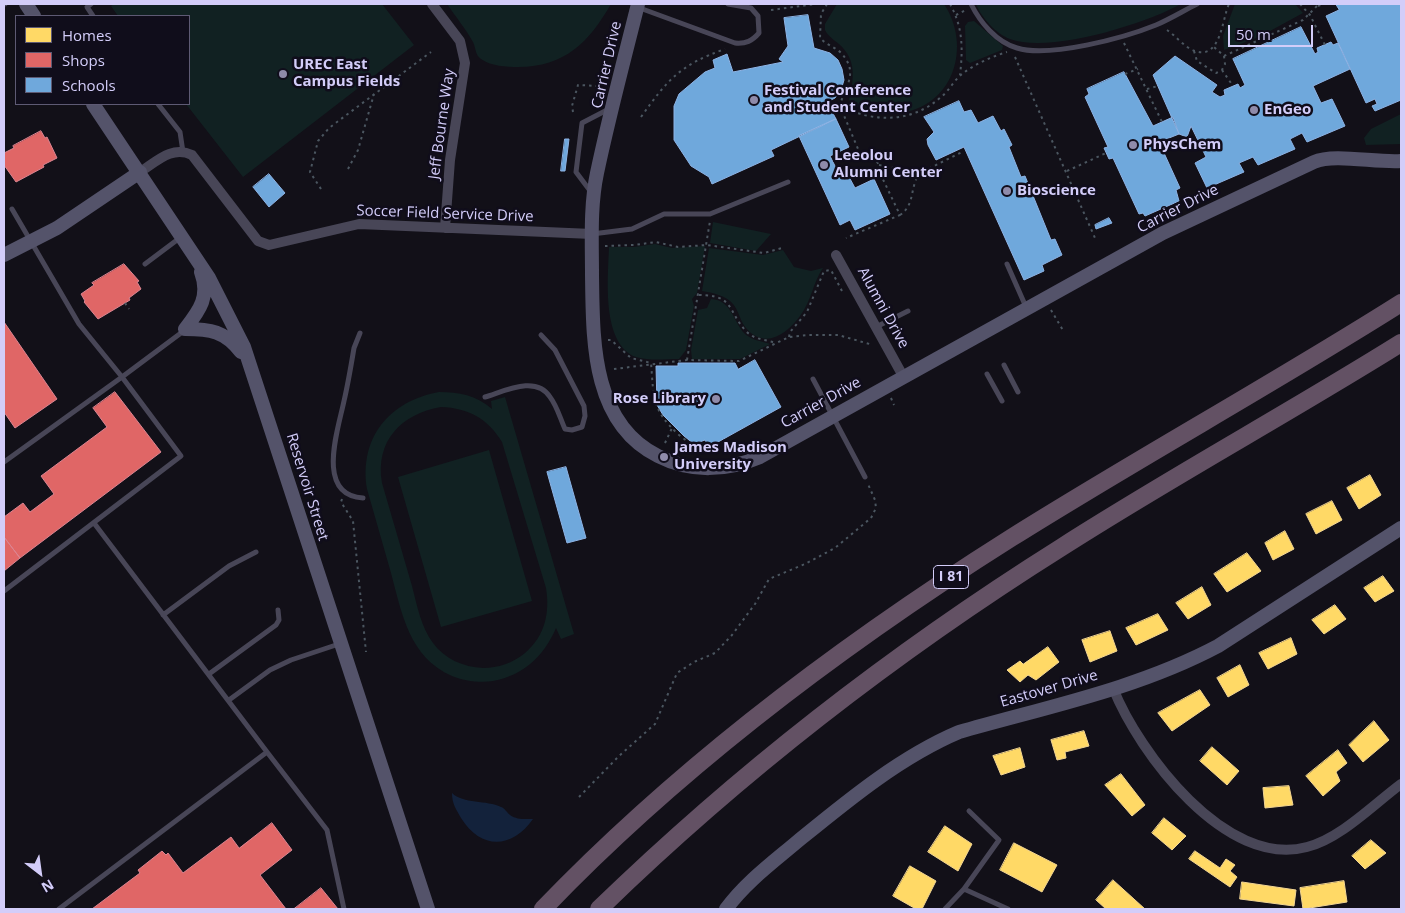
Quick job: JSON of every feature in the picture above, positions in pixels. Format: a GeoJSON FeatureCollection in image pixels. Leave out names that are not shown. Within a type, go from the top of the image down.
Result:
{"type":"FeatureCollection","features":[{"type":"Feature","properties":{"kind":"highway","name":"I 81"},"geometry":{"type":"LineString","coordinates":[[544,909],[623,831],[720,745],[894,616],[1012,538],[1401,302]]}},
{"type":"Feature","properties":{"kind":"highway","name":"I 81"},"geometry":{"type":"LineString","coordinates":[[599,909],[711,804],[805,726],[878,672],[1062,547],[1401,343]]}},
{"type":"Feature","properties":{"kind":"street"},"geometry":{"type":"LineString","coordinates":[[26,4],[33,15]]}},
{"type":"Feature","properties":{"kind":"street","name":"Jeff Bourne Way"},"geometry":{"type":"LineString","coordinates":[[432,4],[460,41],[465,63],[450,160],[445,228]]}},
{"type":"Feature","properties":{"kind":"street","name":"Carrier Drive"},"geometry":{"type":"LineString","coordinates":[[637,5],[597,174],[592,234],[592,331],[601,380],[615,416],[640,445],[657,456],[680,465],[724,468],[760,457],[1180,224],[1318,160],[1334,158],[1369,162],[1401,161]]}},
{"type":"Feature","properties":{"kind":"street","name":"Reservoir Street"},"geometry":{"type":"LineString","coordinates":[[93,105],[194,253],[228,312],[251,364],[340,644],[428,909]]}},
{"type":"Feature","properties":{"kind":"street"},"geometry":{"type":"LineString","coordinates":[[4,255],[77,216],[167,154],[183,152]]}},
{"type":"Feature","properties":{"kind":"street","name":"Soccer Field Service Drive"},"geometry":{"type":"LineString","coordinates":[[183,152],[197,160],[258,241],[269,245],[360,224],[592,234]]}},
{"type":"Feature","properties":{"kind":"street"},"geometry":{"type":"LineString","coordinates":[[185,329],[199,311],[205,292],[205,282],[194,253]]}},
{"type":"Feature","properties":{"kind":"street","name":"Alumni Drive"},"geometry":{"type":"LineString","coordinates":[[836,255],[903,376]]}},
{"type":"Feature","properties":{"kind":"street"},"geometry":{"type":"LineString","coordinates":[[185,329],[205,329],[222,333],[251,364]]}},
{"type":"Feature","properties":{"kind":"street","name":"Eastover Drive"},"geometry":{"type":"LineString","coordinates":[[726,909],[751,880],[817,825],[869,786],[940,740],[959,732],[1159,674],[1218,646],[1401,528]]}},
{"type":"Feature","properties":{"kind":"street"},"geometry":{"type":"LineString","coordinates":[[1113,688],[1140,740],[1175,786],[1226,829],[1259,846],[1289,850],[1321,842],[1401,784]]}},
{"type":"Feature","properties":{"kind":"lane"},"geometry":{"type":"LineString","coordinates":[[91,4],[86,8],[92,15]]}},
{"type":"Feature","properties":{"kind":"lane"},"geometry":{"type":"LineString","coordinates":[[637,5],[735,43],[745,44],[753,40],[759,32],[758,16],[751,8],[728,4]]}},
{"type":"Feature","properties":{"kind":"lane"},"geometry":{"type":"LineString","coordinates":[[972,4],[988,29],[1016,48],[1033,51],[1057,49],[1120,37],[1156,25],[1197,4]]}},
{"type":"Feature","properties":{"kind":"lane"},"geometry":{"type":"LineString","coordinates":[[159,105],[180,132],[183,152]]}},
{"type":"Feature","properties":{"kind":"lane"},"geometry":{"type":"LineString","coordinates":[[594,196],[576,172],[582,123],[614,107]]}},
{"type":"Feature","properties":{"kind":"lane"},"geometry":{"type":"LineString","coordinates":[[592,234],[632,229],[664,214],[710,214],[788,182]]}},
{"type":"Feature","properties":{"kind":"lane"},"geometry":{"type":"LineString","coordinates":[[4,591],[181,456],[122,377],[79,324],[12,209]]}},
{"type":"Feature","properties":{"kind":"lane"},"geometry":{"type":"LineString","coordinates":[[145,264],[182,236]]}},
{"type":"Feature","properties":{"kind":"lane"},"geometry":{"type":"LineString","coordinates":[[1007,264],[1027,308]]}},
{"type":"Feature","properties":{"kind":"lane"},"geometry":{"type":"LineString","coordinates":[[876,328],[908,312]]}},
{"type":"Feature","properties":{"kind":"lane"},"geometry":{"type":"LineString","coordinates":[[4,462],[185,329]]}},
{"type":"Feature","properties":{"kind":"lane"},"geometry":{"type":"LineString","coordinates":[[360,333],[354,348],[333,459],[335,479],[345,494],[363,498]]}},
{"type":"Feature","properties":{"kind":"lane"},"geometry":{"type":"LineString","coordinates":[[485,397],[516,387],[532,385],[544,388],[551,397],[566,428],[572,430],[582,427],[585,416],[584,406],[555,350],[541,335]]}},
{"type":"Feature","properties":{"kind":"lane"},"geometry":{"type":"LineString","coordinates":[[1004,365],[1018,392]]}},
{"type":"Feature","properties":{"kind":"lane"},"geometry":{"type":"LineString","coordinates":[[987,374],[1002,401]]}},
{"type":"Feature","properties":{"kind":"lane"},"geometry":{"type":"LineString","coordinates":[[813,379],[865,477]]}},
{"type":"Feature","properties":{"kind":"lane"},"geometry":{"type":"LineString","coordinates":[[94,523],[327,830],[344,909]]}},
{"type":"Feature","properties":{"kind":"lane"},"geometry":{"type":"LineString","coordinates":[[164,615],[229,566],[256,552]]}},
{"type":"Feature","properties":{"kind":"lane"},"geometry":{"type":"LineString","coordinates":[[208,674],[276,625],[279,620],[278,610]]}},
{"type":"Feature","properties":{"kind":"lane"},"geometry":{"type":"LineString","coordinates":[[229,700],[270,670],[291,660],[340,644]]}},
{"type":"Feature","properties":{"kind":"lane"},"geometry":{"type":"LineString","coordinates":[[59,909],[267,752]]}},
{"type":"Feature","properties":{"kind":"lane"},"geometry":{"type":"LineString","coordinates":[[945,909],[964,889],[998,840],[969,812]]}},
{"type":"Feature","properties":{"kind":"lane"},"geometry":{"type":"LineString","coordinates":[[964,889],[1008,909]]}},
{"type":"Feature","properties":{"kind":"path"},"geometry":{"type":"LineString","coordinates":[[771,10],[816,4]]}},
{"type":"Feature","properties":{"kind":"path"},"geometry":{"type":"LineString","coordinates":[[826,4],[822,14],[820,38],[843,55],[850,70],[848,88],[840,106],[862,156],[871,152],[879,165],[879,171],[900,215]]}},
{"type":"Feature","properties":{"kind":"path"},"geometry":{"type":"LineString","coordinates":[[840,106],[854,113],[890,119],[909,116],[939,99],[952,88],[960,75],[962,38],[958,21],[950,4]]}},
{"type":"Feature","properties":{"kind":"path"},"geometry":{"type":"LineString","coordinates":[[1194,51],[1203,52],[1217,45],[1229,4]]}},
{"type":"Feature","properties":{"kind":"path"},"geometry":{"type":"LineString","coordinates":[[1300,4],[1310,15],[1325,45]]}},
{"type":"Feature","properties":{"kind":"path"},"geometry":{"type":"LineString","coordinates":[[1224,56],[1277,33],[1310,15],[1318,5],[1323,4]]}},
{"type":"Feature","properties":{"kind":"path"},"geometry":{"type":"LineString","coordinates":[[1156,25],[1169,31],[1194,51],[1198,62],[1216,73],[1222,70],[1224,56],[1214,47]]}},
{"type":"Feature","properties":{"kind":"path"},"geometry":{"type":"LineString","coordinates":[[1120,37],[1138,69],[1162,122]]}},
{"type":"Feature","properties":{"kind":"path"},"geometry":{"type":"LineString","coordinates":[[641,117],[665,85],[679,72],[692,62],[725,49]]}},
{"type":"Feature","properties":{"kind":"path"},"geometry":{"type":"LineString","coordinates":[[321,189],[310,172],[318,142],[336,121],[431,52]]}},
{"type":"Feature","properties":{"kind":"path"},"geometry":{"type":"LineString","coordinates":[[960,75],[991,58],[1007,52],[1014,53],[1095,238]]}},
{"type":"Feature","properties":{"kind":"path"},"geometry":{"type":"LineString","coordinates":[[1125,74],[1138,69]]}},
{"type":"Feature","properties":{"kind":"path"},"geometry":{"type":"LineString","coordinates":[[1222,70],[1233,86]]}},
{"type":"Feature","properties":{"kind":"path"},"geometry":{"type":"LineString","coordinates":[[573,112],[572,106],[578,85],[597,86]]}},
{"type":"Feature","properties":{"kind":"path"},"geometry":{"type":"LineString","coordinates":[[1147,89],[1158,86]]}},
{"type":"Feature","properties":{"kind":"path"},"geometry":{"type":"LineString","coordinates":[[348,169],[358,150],[374,94]]}},
{"type":"Feature","properties":{"kind":"path"},"geometry":{"type":"LineString","coordinates":[[846,238],[900,215],[910,206],[913,184],[920,172],[962,152]]}},
{"type":"Feature","properties":{"kind":"path"},"geometry":{"type":"LineString","coordinates":[[1067,171],[1106,153]]}},
{"type":"Feature","properties":{"kind":"path"},"geometry":{"type":"LineString","coordinates":[[879,165],[920,172]]}},
{"type":"Feature","properties":{"kind":"path"},"geometry":{"type":"LineString","coordinates":[[688,360],[707,245],[710,214]]}},
{"type":"Feature","properties":{"kind":"path"},"geometry":{"type":"LineString","coordinates":[[602,247],[656,242],[678,247],[707,245],[764,253],[782,248]]}},
{"type":"Feature","properties":{"kind":"path"},"geometry":{"type":"LineString","coordinates":[[789,337],[790,332],[807,312],[824,271],[830,270],[845,295]]}},
{"type":"Feature","properties":{"kind":"path"},"geometry":{"type":"LineString","coordinates":[[699,295],[719,297],[725,301],[750,335],[775,343]]}},
{"type":"Feature","properties":{"kind":"path"},"geometry":{"type":"LineString","coordinates":[[125,303],[129,309]]}},
{"type":"Feature","properties":{"kind":"path"},"geometry":{"type":"LineString","coordinates":[[1050,308],[1064,332]]}},
{"type":"Feature","properties":{"kind":"path"},"geometry":{"type":"LineString","coordinates":[[614,369],[688,360],[739,361],[750,358],[789,337],[838,335],[873,345],[868,337]]}},
{"type":"Feature","properties":{"kind":"path"},"geometry":{"type":"LineString","coordinates":[[605,340],[611,340],[621,352],[631,358],[651,363]]}},
{"type":"Feature","properties":{"kind":"path"},"geometry":{"type":"LineString","coordinates":[[651,363],[654,404],[672,428],[693,446],[695,451]]}},
{"type":"Feature","properties":{"kind":"path"},"geometry":{"type":"LineString","coordinates":[[890,396],[894,405]]}},
{"type":"Feature","properties":{"kind":"path"},"geometry":{"type":"LineString","coordinates":[[664,443],[672,428]]}},
{"type":"Feature","properties":{"kind":"path"},"geometry":{"type":"LineString","coordinates":[[579,798],[619,756],[655,724],[677,673],[694,662],[715,653],[732,636],[755,604],[769,579],[805,564],[835,548],[871,518],[876,508],[875,500],[865,477]]}},
{"type":"Feature","properties":{"kind":"path"},"geometry":{"type":"LineString","coordinates":[[345,494],[341,502],[354,521],[366,652]]}},
{"type":"Feature","properties":{"kind":"shaded area","name":"UREC East Campus Fields"},"geometry":{"type":"Polygon","coordinates":[[[114,4],[382,4],[414,45],[243,177],[187,105],[190,105],[190,15],[117,15],[111,6],[114,4]]]}},
{"type":"Feature","properties":{"kind":"shaded area"},"geometry":{"type":"Polygon","coordinates":[[[447,4],[611,4],[594,30],[574,50],[549,62],[535,66],[518,67],[494,65],[479,57],[470,37],[447,4]]]}},
{"type":"Feature","properties":{"kind":"shaded area"},"geometry":{"type":"Polygon","coordinates":[[[837,4],[944,4],[952,20],[957,38],[957,55],[953,72],[945,87],[933,99],[918,108],[899,113],[882,113],[854,106],[849,100],[853,70],[849,57],[845,50],[825,30],[825,24],[837,4]]]}},
{"type":"Feature","properties":{"kind":"shaded area"},"geometry":{"type":"Polygon","coordinates":[[[976,4],[1181,4],[1145,20],[1097,35],[1048,43],[1027,43],[1010,39],[999,33],[981,14],[976,4]]]}},
{"type":"Feature","properties":{"kind":"shaded area"},"geometry":{"type":"Polygon","coordinates":[[[1235,4],[1295,4],[1303,13],[1259,37],[1224,50],[1223,36],[1235,4]]]}},
{"type":"Feature","properties":{"kind":"shaded area"},"geometry":{"type":"Polygon","coordinates":[[[974,21],[1003,46],[1002,50],[970,63],[966,60],[965,26],[968,22],[974,21]]]}},
{"type":"Feature","properties":{"kind":"shaded area"},"geometry":{"type":"Polygon","coordinates":[[[1401,114],[1401,144],[1366,145],[1364,138],[1371,129],[1401,114]]]}},
{"type":"Feature","properties":{"kind":"shaded area"},"geometry":{"type":"Polygon","coordinates":[[[713,222],[771,234],[756,251],[710,243],[713,222]]]}},
{"type":"Feature","properties":{"kind":"shaded area"},"geometry":{"type":"Polygon","coordinates":[[[655,244],[672,248],[705,246],[697,293],[692,299],[694,306],[686,350],[679,359],[636,357],[625,350],[617,339],[612,324],[608,292],[609,247],[634,247],[655,244]]]}},
{"type":"Feature","properties":{"kind":"shaded area"},"geometry":{"type":"Polygon","coordinates":[[[709,248],[763,255],[783,250],[794,267],[811,271],[823,268],[807,304],[795,323],[782,334],[768,339],[761,338],[753,335],[746,328],[735,307],[727,298],[702,291],[709,248]]]}},
{"type":"Feature","properties":{"kind":"shaded area"},"geometry":{"type":"Polygon","coordinates":[[[711,299],[718,300],[728,307],[745,334],[770,344],[740,359],[692,359],[691,350],[698,310],[707,308],[711,299]]]}},
{"type":"Feature","properties":{"kind":"shaded area"},"geometry":{"type":"Polygon","coordinates":[[[439,392],[460,394],[480,400],[492,409],[491,401],[505,397],[574,634],[561,639],[556,628],[545,647],[532,663],[504,678],[488,682],[477,682],[452,676],[437,668],[417,646],[399,604],[367,489],[366,471],[368,454],[373,438],[381,425],[392,413],[421,397],[439,392]],[[441,407],[414,416],[394,432],[387,442],[383,454],[381,468],[382,483],[420,616],[429,637],[443,654],[455,661],[476,667],[494,667],[520,657],[537,639],[546,615],[546,588],[502,442],[497,434],[477,416],[441,407]]]}},
{"type":"Feature","properties":{"kind":"shaded area"},"geometry":{"type":"Polygon","coordinates":[[[489,450],[532,601],[441,627],[398,477],[489,450]]]}},
{"type":"Feature","properties":{"kind":"water"},"geometry":{"type":"Polygon","coordinates":[[[452,793],[462,799],[495,805],[515,818],[533,819],[516,836],[497,842],[487,840],[478,836],[461,818],[456,809],[452,793]]]}},
{"type":"Feature","properties":{"kind":"building: Homes"},"geometry":{"type":"Polygon","coordinates":[[[1370,475],[1381,495],[1359,509],[1347,488],[1370,475]]]}},
{"type":"Feature","properties":{"kind":"building: Homes"},"geometry":{"type":"Polygon","coordinates":[[[1332,501],[1342,520],[1316,534],[1306,514],[1332,501]]]}},
{"type":"Feature","properties":{"kind":"building: Homes"},"geometry":{"type":"Polygon","coordinates":[[[1285,531],[1294,549],[1273,560],[1265,543],[1285,531]]]}},
{"type":"Feature","properties":{"kind":"building: Homes"},"geometry":{"type":"Polygon","coordinates":[[[1247,553],[1261,571],[1227,592],[1214,574],[1247,553]]]}},
{"type":"Feature","properties":{"kind":"building: Homes"},"geometry":{"type":"Polygon","coordinates":[[[1383,576],[1394,591],[1375,602],[1364,588],[1383,576]]]}},
{"type":"Feature","properties":{"kind":"building: Homes"},"geometry":{"type":"Polygon","coordinates":[[[1202,587],[1211,605],[1188,619],[1176,603],[1202,587]]]}},
{"type":"Feature","properties":{"kind":"building: Homes"},"geometry":{"type":"Polygon","coordinates":[[[1335,605],[1346,619],[1324,634],[1312,620],[1335,605]]]}},
{"type":"Feature","properties":{"kind":"building: Homes"},"geometry":{"type":"Polygon","coordinates":[[[1158,614],[1168,630],[1136,645],[1126,628],[1158,614]]]}},
{"type":"Feature","properties":{"kind":"building: Homes"},"geometry":{"type":"Polygon","coordinates":[[[1110,631],[1117,651],[1090,662],[1082,640],[1110,631]]]}},
{"type":"Feature","properties":{"kind":"building: Homes"},"geometry":{"type":"Polygon","coordinates":[[[1291,638],[1297,654],[1268,669],[1259,653],[1291,638]]]}},
{"type":"Feature","properties":{"kind":"building: Homes"},"geometry":{"type":"Polygon","coordinates":[[[1048,647],[1059,662],[1036,680],[1028,675],[1020,682],[1007,670],[1020,661],[1023,664],[1048,647]]]}},
{"type":"Feature","properties":{"kind":"building: Homes"},"geometry":{"type":"Polygon","coordinates":[[[1240,665],[1249,685],[1228,697],[1217,678],[1240,665]]]}},
{"type":"Feature","properties":{"kind":"building: Homes"},"geometry":{"type":"Polygon","coordinates":[[[1200,690],[1210,705],[1172,731],[1158,713],[1200,690]]]}},
{"type":"Feature","properties":{"kind":"building: Homes"},"geometry":{"type":"Polygon","coordinates":[[[1374,721],[1389,740],[1363,762],[1349,745],[1374,721]]]}},
{"type":"Feature","properties":{"kind":"building: Homes"},"geometry":{"type":"Polygon","coordinates":[[[1084,731],[1089,746],[1065,752],[1066,758],[1057,760],[1051,740],[1084,731]]]}},
{"type":"Feature","properties":{"kind":"building: Homes"},"geometry":{"type":"Polygon","coordinates":[[[1212,747],[1239,771],[1227,785],[1200,761],[1212,747]]]}},
{"type":"Feature","properties":{"kind":"building: Homes"},"geometry":{"type":"Polygon","coordinates":[[[1020,748],[1025,767],[1001,775],[993,756],[1020,748]]]}},
{"type":"Feature","properties":{"kind":"building: Homes"},"geometry":{"type":"Polygon","coordinates":[[[1338,750],[1347,763],[1336,772],[1340,781],[1323,796],[1306,776],[1338,750]]]}},
{"type":"Feature","properties":{"kind":"building: Homes"},"geometry":{"type":"Polygon","coordinates":[[[1121,774],[1145,805],[1132,816],[1105,785],[1121,774]]]}},
{"type":"Feature","properties":{"kind":"building: Homes"},"geometry":{"type":"Polygon","coordinates":[[[1289,786],[1293,805],[1265,808],[1263,788],[1289,786]]]}},
{"type":"Feature","properties":{"kind":"building: Homes"},"geometry":{"type":"Polygon","coordinates":[[[1164,818],[1186,836],[1172,850],[1152,833],[1164,818]]]}},
{"type":"Feature","properties":{"kind":"building: Homes"},"geometry":{"type":"Polygon","coordinates":[[[945,826],[972,844],[958,871],[928,852],[945,826]]]}},
{"type":"Feature","properties":{"kind":"building: Homes"},"geometry":{"type":"Polygon","coordinates":[[[1371,840],[1386,853],[1365,869],[1352,856],[1371,840]]]}},
{"type":"Feature","properties":{"kind":"building: Homes"},"geometry":{"type":"Polygon","coordinates":[[[1014,843],[1057,865],[1042,892],[1000,870],[1014,843]]]}},
{"type":"Feature","properties":{"kind":"building: Homes"},"geometry":{"type":"Polygon","coordinates":[[[1195,851],[1220,868],[1226,859],[1235,865],[1230,871],[1237,877],[1230,887],[1189,859],[1195,851]]]}},
{"type":"Feature","properties":{"kind":"building: Homes"},"geometry":{"type":"Polygon","coordinates":[[[910,866],[936,881],[922,909],[916,909],[893,896],[910,866]]]}},
{"type":"Feature","properties":{"kind":"building: Homes"},"geometry":{"type":"Polygon","coordinates":[[[1113,880],[1145,909],[1106,909],[1096,900],[1113,880]]]}},
{"type":"Feature","properties":{"kind":"building: Homes"},"geometry":{"type":"Polygon","coordinates":[[[1344,881],[1347,902],[1303,909],[1300,888],[1344,881]]]}},
{"type":"Feature","properties":{"kind":"building: Homes"},"geometry":{"type":"Polygon","coordinates":[[[1242,882],[1296,890],[1294,906],[1240,899],[1242,882]]]}},
{"type":"Feature","properties":{"kind":"building: Shops"},"geometry":{"type":"Polygon","coordinates":[[[41,131],[45,138],[47,137],[57,158],[16,182],[4,165],[4,153],[41,131]]]}},
{"type":"Feature","properties":{"kind":"building: Shops"},"geometry":{"type":"Polygon","coordinates":[[[124,264],[139,281],[137,282],[141,289],[129,298],[130,300],[98,319],[84,302],[81,294],[94,285],[92,283],[124,264]]]}},
{"type":"Feature","properties":{"kind":"building: Shops"},"geometry":{"type":"Polygon","coordinates":[[[4,322],[57,399],[15,428],[4,412],[4,322]]]}},
{"type":"Feature","properties":{"kind":"building: Shops"},"geometry":{"type":"Polygon","coordinates":[[[745,381],[751,392],[734,401],[728,390],[745,381]]]}},
{"type":"Feature","properties":{"kind":"building: Shops"},"geometry":{"type":"Polygon","coordinates":[[[115,392],[161,452],[20,558],[4,537],[4,517],[23,503],[30,512],[54,494],[41,476],[107,427],[93,408],[115,392]]]}},
{"type":"Feature","properties":{"kind":"building: Shops"},"geometry":{"type":"Polygon","coordinates":[[[4,537],[20,558],[4,571],[4,537]]]}},
{"type":"Feature","properties":{"kind":"building: Shops"},"geometry":{"type":"Polygon","coordinates":[[[272,823],[292,850],[260,875],[286,909],[92,909],[140,873],[138,870],[162,851],[166,855],[168,853],[183,873],[231,837],[239,848],[272,823]]]}},
{"type":"Feature","properties":{"kind":"building: Shops"},"geometry":{"type":"Polygon","coordinates":[[[321,888],[338,909],[294,909],[321,888]]]}},
{"type":"Feature","properties":{"kind":"building: Schools"},"geometry":{"type":"Polygon","coordinates":[[[1336,4],[1401,4],[1401,100],[1375,111],[1372,106],[1377,104],[1375,99],[1366,103],[1326,16],[1339,10],[1336,4]]]}},
{"type":"Feature","properties":{"kind":"building: Schools","name":"Festival Conference and Student Center"},"geometry":{"type":"Polygon","coordinates":[[[808,15],[814,48],[830,53],[838,60],[842,69],[844,80],[841,90],[835,98],[827,102],[836,119],[771,150],[774,156],[712,184],[709,177],[691,166],[674,140],[674,106],[679,94],[705,72],[715,68],[713,60],[727,54],[733,72],[783,62],[779,59],[788,46],[784,18],[808,15]]]}},
{"type":"Feature","properties":{"kind":"building: Schools","name":"EnGeo"},"geometry":{"type":"Polygon","coordinates":[[[1301,27],[1315,54],[1318,52],[1317,48],[1331,42],[1333,45],[1338,43],[1350,69],[1313,86],[1321,103],[1332,99],[1345,126],[1307,142],[1302,133],[1290,139],[1295,149],[1258,165],[1253,157],[1239,163],[1244,172],[1207,188],[1195,163],[1206,157],[1191,126],[1187,137],[1179,134],[1153,75],[1175,56],[1217,85],[1212,92],[1220,97],[1225,95],[1224,90],[1238,84],[1240,88],[1245,85],[1233,59],[1301,27]]]}},
{"type":"Feature","properties":{"kind":"building: Schools","name":"PhysChem"},"geometry":{"type":"Polygon","coordinates":[[[1124,72],[1153,126],[1173,117],[1179,134],[1159,142],[1180,188],[1176,190],[1179,201],[1145,216],[1143,213],[1139,214],[1113,158],[1109,159],[1104,148],[1108,147],[1085,97],[1089,94],[1087,89],[1124,72]]]}},
{"type":"Feature","properties":{"kind":"building: Schools","name":"Bioscience"},"geometry":{"type":"Polygon","coordinates":[[[959,101],[964,112],[971,110],[978,123],[993,116],[1001,131],[1004,129],[1012,145],[1009,147],[1021,177],[1025,176],[1051,240],[1055,239],[1062,255],[1042,265],[1044,271],[1024,280],[964,147],[936,160],[928,145],[927,139],[934,132],[924,117],[959,101]]]}},
{"type":"Feature","properties":{"kind":"building: Schools","name":"Leeolou Alumni Center"},"geometry":{"type":"Polygon","coordinates":[[[836,119],[849,147],[830,156],[841,178],[848,175],[855,188],[874,179],[890,214],[855,230],[850,220],[840,225],[799,136],[836,119]]]}},
{"type":"Feature","properties":{"kind":"building: Schools"},"geometry":{"type":"Polygon","coordinates":[[[565,139],[569,139],[565,171],[561,171],[565,139]]]}},
{"type":"Feature","properties":{"kind":"building: Schools"},"geometry":{"type":"Polygon","coordinates":[[[269,174],[285,193],[269,207],[253,187],[269,174]]]}},
{"type":"Feature","properties":{"kind":"building: Schools"},"geometry":{"type":"Polygon","coordinates":[[[1109,218],[1112,223],[1096,229],[1095,225],[1109,218]]]}},
{"type":"Feature","properties":{"kind":"building: Schools","name":"Rose Library"},"geometry":{"type":"Polygon","coordinates":[[[755,360],[781,407],[709,447],[705,440],[694,444],[684,436],[663,415],[657,405],[656,366],[678,366],[678,363],[735,363],[738,369],[755,360]]]}},
{"type":"Feature","properties":{"kind":"building: Schools"},"geometry":{"type":"Polygon","coordinates":[[[566,467],[586,538],[567,543],[547,472],[566,467]]]}},
{"type":"Feature","properties":{"kind":"place","name":"UREC East Campus Fields"},"geometry":{"type":"Point","coordinates":[283,74]}},
{"type":"Feature","properties":{"kind":"place","name":"Festival Conference and Student Center"},"geometry":{"type":"Point","coordinates":[754,100]}},
{"type":"Feature","properties":{"kind":"place","name":"EnGeo"},"geometry":{"type":"Point","coordinates":[1254,110]}},
{"type":"Feature","properties":{"kind":"place","name":"PhysChem"},"geometry":{"type":"Point","coordinates":[1133,145]}},
{"type":"Feature","properties":{"kind":"place","name":"Leeolou Alumni Center"},"geometry":{"type":"Point","coordinates":[824,165]}},
{"type":"Feature","properties":{"kind":"place","name":"Bioscience"},"geometry":{"type":"Point","coordinates":[1007,191]}},
{"type":"Feature","properties":{"kind":"place","name":"Rose Library"},"geometry":{"type":"Point","coordinates":[716,399]}},
{"type":"Feature","properties":{"kind":"place","name":"James Madison University"},"geometry":{"type":"Point","coordinates":[664,457]}}]}
